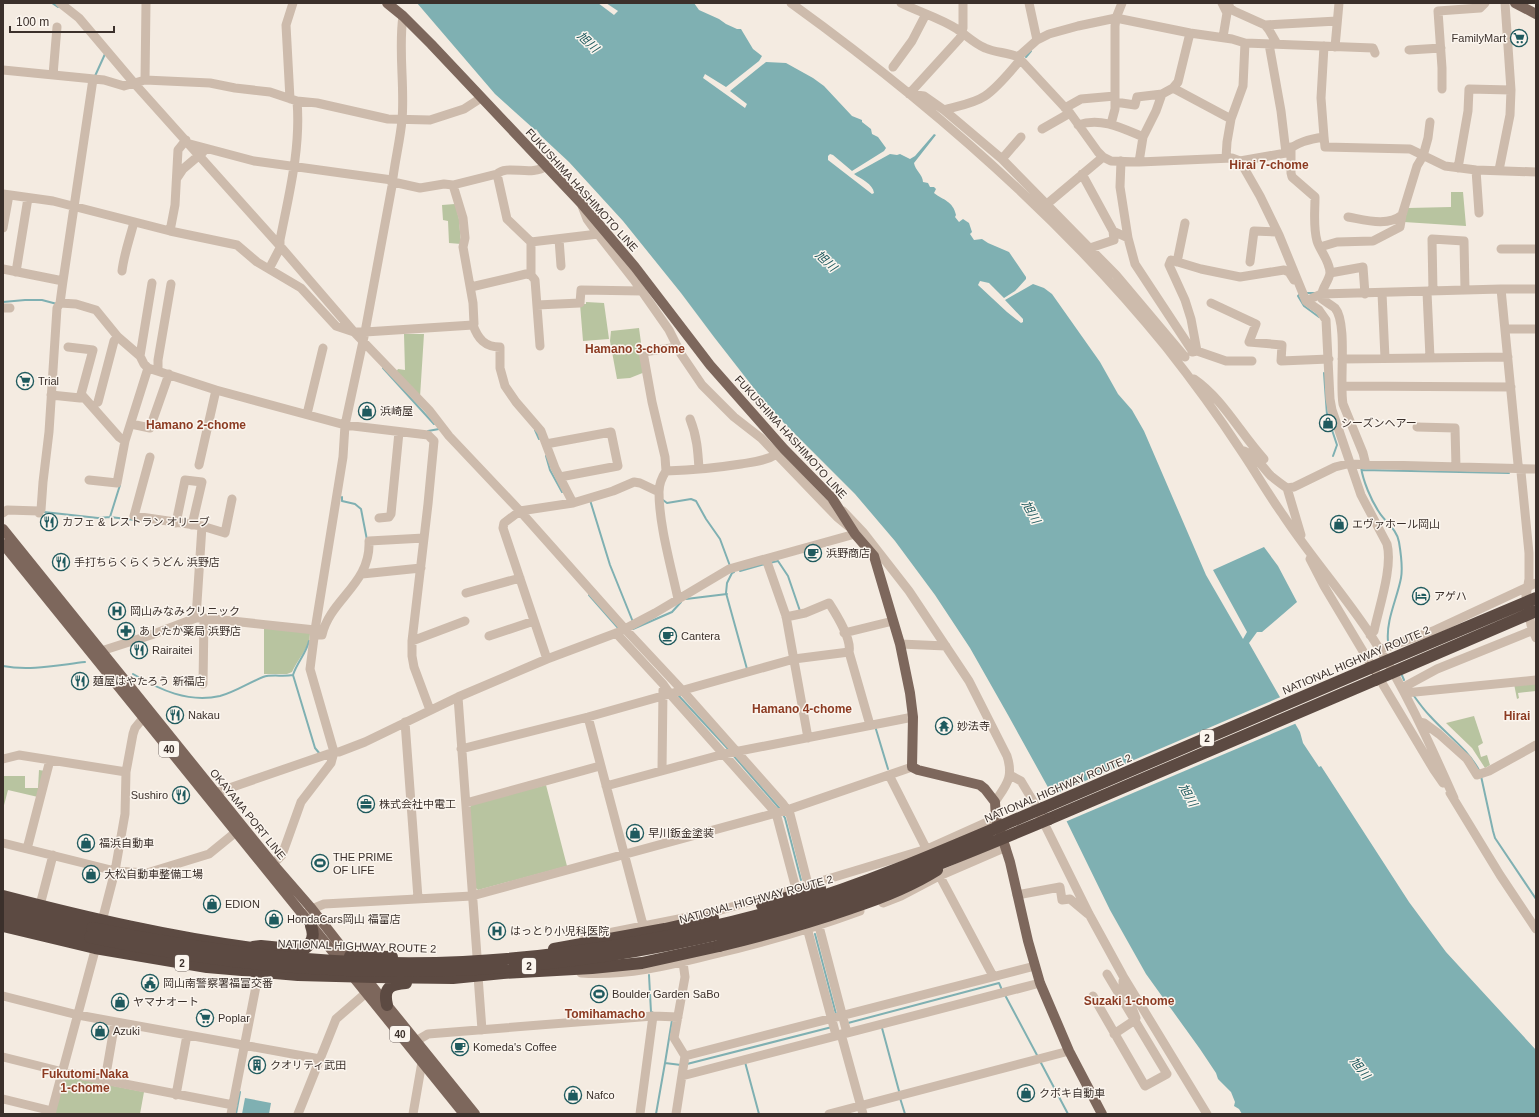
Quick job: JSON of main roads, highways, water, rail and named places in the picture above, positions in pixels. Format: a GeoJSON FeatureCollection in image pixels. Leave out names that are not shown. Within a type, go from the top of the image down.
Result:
{"type":"FeatureCollection","features":[{"type":"Feature","properties":{"kind":"highway","name":"NATIONAL HIGHWAY ROUTE 2"},"geometry":{"type":"LineString","coordinates":[[3,907],[95,928],[194,946],[256,954],[316,959],[379,962],[438,962],[539,956],[592,950],[654,940],[735,921],[793,905],[878,877],[927,852],[1536,598]]}},
{"type":"Feature","properties":{"kind":"highway","name":"NATIONAL HIGHWAY ROUTE 2"},"geometry":{"type":"LineString","coordinates":[[3,916],[95,928],[179,953],[253,964],[316,968],[379,971],[427,971],[539,965],[592,959],[656,948],[758,925],[843,899],[955,858],[1057,816],[1536,611]]}},
{"type":"Feature","properties":{"kind":"highway"},"geometry":{"type":"LineString","coordinates":[[3,896],[40,905],[95,928],[184,938],[250,948],[342,959],[476,956],[530,952],[563,947],[733,914],[841,882],[927,852]]}},
{"type":"Feature","properties":{"kind":"highway"},"geometry":{"type":"LineString","coordinates":[[342,959],[358,973],[453,978],[503,973],[592,968],[642,962],[720,946],[813,921],[878,899],[918,882],[955,858]]}},
{"type":"Feature","properties":{"kind":"highway","name":"2"},"geometry":{"type":"LineString","coordinates":[[3,926],[95,948],[207,967],[259,971],[358,973]]}},
{"type":"Feature","properties":{"kind":"highway"},"geometry":{"type":"LineString","coordinates":[[250,948],[261,946],[302,950],[307,948],[312,940],[313,931],[311,926]]}},
{"type":"Feature","properties":{"kind":"highway"},"geometry":{"type":"LineString","coordinates":[[358,973],[478,969],[503,973]]}},
{"type":"Feature","properties":{"kind":"highway"},"geometry":{"type":"LineString","coordinates":[[387,1006],[386,993],[393,985],[434,983],[453,978]]}},
{"type":"Feature","properties":{"kind":"main road","name":"FUKUSHIMA HASHIMOTO LINE"},"geometry":{"type":"LineString","coordinates":[[388,3],[403,16],[581,203],[635,267],[710,365],[784,449],[832,498],[852,531],[874,556],[900,644],[910,693],[913,717],[912,767],[918,770],[980,785],[995,802],[996,818],[1006,847],[1028,940],[1040,982],[1069,1052],[1102,1114]]}},
{"type":"Feature","properties":{"kind":"main road"},"geometry":{"type":"LineString","coordinates":[[1515,3],[1536,14]]}},
{"type":"Feature","properties":{"kind":"main road","name":"OKAYAMA PORT LINE"},"geometry":{"type":"LineString","coordinates":[[3,529],[144,717],[212,795],[236,832],[312,909],[342,959]]}},
{"type":"Feature","properties":{"kind":"main road","name":"OKAYAMA PORT LINE"},"geometry":{"type":"LineString","coordinates":[[3,544],[97,653],[270,867],[311,926],[342,959]]}},
{"type":"Feature","properties":{"kind":"main road","name":"40"},"geometry":{"type":"LineString","coordinates":[[358,973],[366,993],[474,1114]]}},
{"type":"Feature","properties":{"kind":"main road","name":"40"},"geometry":{"type":"LineString","coordinates":[[358,973],[387,1006],[412,1043],[422,1062],[464,1114]]}},
{"type":"Feature","properties":{"kind":"water","name":"旭川"},"geometry":{"type":"Polygon","coordinates":[[[417,3],[598,3],[614,15],[618,11],[606,3],[694,3],[699,10],[737,29],[741,29],[753,49],[762,56],[759,61],[726,87],[705,74],[703,78],[745,108],[747,104],[730,91],[766,62],[786,63],[813,78],[824,86],[852,116],[862,120],[862,122],[871,129],[872,134],[878,137],[886,148],[884,151],[852,171],[833,155],[830,154],[828,156],[828,160],[872,194],[874,193],[871,187],[854,174],[890,154],[900,154],[910,159],[915,156],[934,134],[936,135],[914,163],[922,177],[923,182],[928,183],[930,187],[934,187],[936,189],[934,193],[947,201],[953,207],[956,215],[955,217],[959,222],[963,219],[969,223],[972,232],[970,234],[974,240],[982,239],[1009,252],[1026,277],[1026,279],[1015,291],[1004,298],[989,283],[980,281],[978,285],[1021,323],[1023,322],[1023,319],[1005,300],[1033,284],[1044,288],[1052,294],[1100,362],[1118,394],[1132,410],[1144,431],[1206,575],[1243,639],[1247,632],[1213,570],[1264,547],[1278,566],[1297,602],[1262,632],[1257,632],[1249,643],[1300,732],[1303,743],[1319,767],[1321,766],[1409,902],[1446,952],[1536,1050],[1536,1114],[1242,1114],[1239,1109],[1234,1106],[1235,1102],[1231,1092],[1218,1079],[1216,1073],[1200,1049],[1146,974],[1110,910],[1065,818],[970,648],[935,595],[895,541],[855,494],[784,423],[760,396],[681,293],[623,221],[569,162],[541,136],[536,129],[535,130],[495,94],[417,3]]]}},
{"type":"Feature","properties":{"kind":"water"},"geometry":{"type":"Polygon","coordinates":[[[245,1098],[271,1103],[269,1114],[242,1114],[245,1098]]]}},
{"type":"Feature","properties":{"kind":"waterway"},"geometry":{"type":"LineString","coordinates":[[52,3],[58,7]]}},
{"type":"Feature","properties":{"kind":"waterway"},"geometry":{"type":"LineString","coordinates":[[1026,57],[1031,51]]}},
{"type":"Feature","properties":{"kind":"waterway"},"geometry":{"type":"LineString","coordinates":[[95,76],[105,54]]}},
{"type":"Feature","properties":{"kind":"waterway"},"geometry":{"type":"LineString","coordinates":[[1307,293],[1316,293]]}},
{"type":"Feature","properties":{"kind":"waterway"},"geometry":{"type":"LineString","coordinates":[[1300,294],[1298,296],[1304,306],[1319,317]]}},
{"type":"Feature","properties":{"kind":"waterway"},"geometry":{"type":"LineString","coordinates":[[3,302],[42,300],[57,304]]}},
{"type":"Feature","properties":{"kind":"waterway"},"geometry":{"type":"LineString","coordinates":[[383,368],[434,424]]}},
{"type":"Feature","properties":{"kind":"waterway"},"geometry":{"type":"LineString","coordinates":[[1324,373],[1327,415],[1337,445],[1333,456]]}},
{"type":"Feature","properties":{"kind":"waterway"},"geometry":{"type":"LineString","coordinates":[[428,431],[439,429]]}},
{"type":"Feature","properties":{"kind":"waterway"},"geometry":{"type":"LineString","coordinates":[[535,430],[539,439]]}},
{"type":"Feature","properties":{"kind":"waterway"},"geometry":{"type":"LineString","coordinates":[[546,456],[550,470],[562,492]]}},
{"type":"Feature","properties":{"kind":"waterway"},"geometry":{"type":"LineString","coordinates":[[1361,467],[1365,484],[1370,496],[1382,516],[1396,533],[1400,547],[1402,574],[1390,617],[1388,641]]}},
{"type":"Feature","properties":{"kind":"waterway"},"geometry":{"type":"LineString","coordinates":[[1362,470],[1509,473]]}},
{"type":"Feature","properties":{"kind":"waterway"},"geometry":{"type":"LineString","coordinates":[[110,517],[120,485]]}},
{"type":"Feature","properties":{"kind":"waterway"},"geometry":{"type":"LineString","coordinates":[[342,497],[342,501],[355,504],[361,509],[367,540]]}},
{"type":"Feature","properties":{"kind":"waterway"},"geometry":{"type":"LineString","coordinates":[[663,500],[667,503],[691,499],[696,501],[720,539],[730,566]]}},
{"type":"Feature","properties":{"kind":"waterway"},"geometry":{"type":"LineString","coordinates":[[590,500],[610,565],[633,622]]}},
{"type":"Feature","properties":{"kind":"waterway"},"geometry":{"type":"LineString","coordinates":[[44,512],[98,518],[110,517],[135,520]]}},
{"type":"Feature","properties":{"kind":"waterway"},"geometry":{"type":"LineString","coordinates":[[769,563],[778,561],[788,576],[800,611]]}},
{"type":"Feature","properties":{"kind":"waterway"},"geometry":{"type":"LineString","coordinates":[[740,571],[765,564]]}},
{"type":"Feature","properties":{"kind":"waterway"},"geometry":{"type":"LineString","coordinates":[[734,572],[727,583],[726,593],[747,669]]}},
{"type":"Feature","properties":{"kind":"waterway"},"geometry":{"type":"LineString","coordinates":[[686,599],[727,594]]}},
{"type":"Feature","properties":{"kind":"waterway"},"geometry":{"type":"LineString","coordinates":[[589,595],[619,629]]}},
{"type":"Feature","properties":{"kind":"waterway"},"geometry":{"type":"LineString","coordinates":[[633,629],[672,612],[681,602]]}},
{"type":"Feature","properties":{"kind":"waterway"},"geometry":{"type":"LineString","coordinates":[[309,641],[293,675],[315,748],[320,754]]}},
{"type":"Feature","properties":{"kind":"waterway"},"geometry":{"type":"LineString","coordinates":[[3,666],[34,668],[85,662]]}},
{"type":"Feature","properties":{"kind":"waterway"},"geometry":{"type":"LineString","coordinates":[[1401,673],[1404,680]]}},
{"type":"Feature","properties":{"kind":"waterway"},"geometry":{"type":"LineString","coordinates":[[133,674],[164,690],[175,694],[197,698],[220,696],[266,676],[293,675]]}},
{"type":"Feature","properties":{"kind":"waterway"},"geometry":{"type":"LineString","coordinates":[[678,695],[729,750]]}},
{"type":"Feature","properties":{"kind":"waterway"},"geometry":{"type":"LineString","coordinates":[[1414,696],[1428,714],[1470,756],[1480,772]]}},
{"type":"Feature","properties":{"kind":"waterway"},"geometry":{"type":"LineString","coordinates":[[875,726],[888,769]]}},
{"type":"Feature","properties":{"kind":"waterway"},"geometry":{"type":"LineString","coordinates":[[733,755],[780,809]]}},
{"type":"Feature","properties":{"kind":"waterway"},"geometry":{"type":"LineString","coordinates":[[1481,776],[1495,838],[1536,899]]}},
{"type":"Feature","properties":{"kind":"waterway"},"geometry":{"type":"LineString","coordinates":[[782,813],[785,818],[801,880]]}},
{"type":"Feature","properties":{"kind":"waterway"},"geometry":{"type":"LineString","coordinates":[[815,934],[836,1014]]}},
{"type":"Feature","properties":{"kind":"waterway"},"geometry":{"type":"LineString","coordinates":[[649,975],[652,1012]]}},
{"type":"Feature","properties":{"kind":"waterway"},"geometry":{"type":"LineString","coordinates":[[848,1023],[999,983],[1002,990]]}},
{"type":"Feature","properties":{"kind":"waterway"},"geometry":{"type":"LineString","coordinates":[[1005,995],[1038,1057]]}},
{"type":"Feature","properties":{"kind":"waterway"},"geometry":{"type":"LineString","coordinates":[[665,1063],[672,1020]]}},
{"type":"Feature","properties":{"kind":"waterway"},"geometry":{"type":"LineString","coordinates":[[687,1064],[832,1027]]}},
{"type":"Feature","properties":{"kind":"waterway"},"geometry":{"type":"LineString","coordinates":[[882,1028],[899,1091]]}},
{"type":"Feature","properties":{"kind":"waterway"},"geometry":{"type":"LineString","coordinates":[[1040,1061],[1068,1114]]}},
{"type":"Feature","properties":{"kind":"waterway"},"geometry":{"type":"LineString","coordinates":[[745,1062],[759,1114]]}},
{"type":"Feature","properties":{"kind":"waterway"},"geometry":{"type":"LineString","coordinates":[[656,1114],[665,1063],[681,1065]]}},
{"type":"Feature","properties":{"kind":"waterway"},"geometry":{"type":"LineString","coordinates":[[236,1114],[240,1092]]}},
{"type":"Feature","properties":{"kind":"waterway"},"geometry":{"type":"LineString","coordinates":[[900,1098],[905,1114]]}},
{"type":"Feature","properties":{"kind":"place","name":"FamilyMart"},"geometry":{"type":"Point","coordinates":[1519,38]}},
{"type":"Feature","properties":{"kind":"place","name":"Trial"},"geometry":{"type":"Point","coordinates":[25,381]}},
{"type":"Feature","properties":{"kind":"place","name":"浜崎屋"},"geometry":{"type":"Point","coordinates":[367,411]}},
{"type":"Feature","properties":{"kind":"place","name":"シーズンヘアー"},"geometry":{"type":"Point","coordinates":[1328,423]}},
{"type":"Feature","properties":{"kind":"place","name":"カフェ & レストラン オリーブ"},"geometry":{"type":"Point","coordinates":[49,522]}},
{"type":"Feature","properties":{"kind":"place","name":"エヴァホール岡山"},"geometry":{"type":"Point","coordinates":[1339,524]}},
{"type":"Feature","properties":{"kind":"place","name":"浜野商店"},"geometry":{"type":"Point","coordinates":[813,553]}},
{"type":"Feature","properties":{"kind":"place","name":"手打ちらくらくうどん 浜野店"},"geometry":{"type":"Point","coordinates":[61,562]}},
{"type":"Feature","properties":{"kind":"place","name":"アゲハ"},"geometry":{"type":"Point","coordinates":[1421,596]}},
{"type":"Feature","properties":{"kind":"place","name":"岡山みなみクリニック"},"geometry":{"type":"Point","coordinates":[117,611]}},
{"type":"Feature","properties":{"kind":"place","name":"あしたか薬局 浜野店"},"geometry":{"type":"Point","coordinates":[126,631]}},
{"type":"Feature","properties":{"kind":"place","name":"Cantera"},"geometry":{"type":"Point","coordinates":[668,636]}},
{"type":"Feature","properties":{"kind":"place","name":"Rairaitei"},"geometry":{"type":"Point","coordinates":[139,650]}},
{"type":"Feature","properties":{"kind":"place","name":"麺屋はやたろう 新福店"},"geometry":{"type":"Point","coordinates":[80,681]}},
{"type":"Feature","properties":{"kind":"place","name":"Nakau"},"geometry":{"type":"Point","coordinates":[175,715]}},
{"type":"Feature","properties":{"kind":"place","name":"妙法寺"},"geometry":{"type":"Point","coordinates":[944,726]}},
{"type":"Feature","properties":{"kind":"place","name":"Sushiro"},"geometry":{"type":"Point","coordinates":[181,795]}},
{"type":"Feature","properties":{"kind":"place","name":"株式会社中電工"},"geometry":{"type":"Point","coordinates":[366,804]}},
{"type":"Feature","properties":{"kind":"place","name":"早川鈑金塗装"},"geometry":{"type":"Point","coordinates":[635,833]}},
{"type":"Feature","properties":{"kind":"place","name":"福浜自動車"},"geometry":{"type":"Point","coordinates":[86,843]}},
{"type":"Feature","properties":{"kind":"place","name":"THE PRIME OF LIFE"},"geometry":{"type":"Point","coordinates":[320,863]}},
{"type":"Feature","properties":{"kind":"place","name":"大松自動車整備工場"},"geometry":{"type":"Point","coordinates":[91,874]}},
{"type":"Feature","properties":{"kind":"place","name":"EDION"},"geometry":{"type":"Point","coordinates":[212,904]}},
{"type":"Feature","properties":{"kind":"place","name":"HondaCars岡山 福富店"},"geometry":{"type":"Point","coordinates":[274,919]}},
{"type":"Feature","properties":{"kind":"place","name":"はっとり小児科医院"},"geometry":{"type":"Point","coordinates":[497,931]}},
{"type":"Feature","properties":{"kind":"place","name":"岡山南警察署福富交番"},"geometry":{"type":"Point","coordinates":[150,983]}},
{"type":"Feature","properties":{"kind":"place","name":"Boulder Garden SaBo"},"geometry":{"type":"Point","coordinates":[599,994]}},
{"type":"Feature","properties":{"kind":"place","name":"ヤマナオート"},"geometry":{"type":"Point","coordinates":[120,1002]}},
{"type":"Feature","properties":{"kind":"place","name":"Poplar"},"geometry":{"type":"Point","coordinates":[205,1018]}},
{"type":"Feature","properties":{"kind":"place","name":"Azuki"},"geometry":{"type":"Point","coordinates":[100,1031]}},
{"type":"Feature","properties":{"kind":"place","name":"Komeda's Coffee"},"geometry":{"type":"Point","coordinates":[460,1047]}},
{"type":"Feature","properties":{"kind":"place","name":"クオリティ武田"},"geometry":{"type":"Point","coordinates":[257,1065]}},
{"type":"Feature","properties":{"kind":"place","name":"クボキ自動車"},"geometry":{"type":"Point","coordinates":[1026,1093]}},
{"type":"Feature","properties":{"kind":"place","name":"Nafco"},"geometry":{"type":"Point","coordinates":[573,1095]}},
{"type":"Feature","properties":{"kind":"district","name":"Hirai 7-chome"},"geometry":{"type":"Point","coordinates":[1269,165]}},
{"type":"Feature","properties":{"kind":"district","name":"Hamano 3-chome"},"geometry":{"type":"Point","coordinates":[635,349]}},
{"type":"Feature","properties":{"kind":"district","name":"Hamano 2-chome"},"geometry":{"type":"Point","coordinates":[196,425]}},
{"type":"Feature","properties":{"kind":"district","name":"Hamano 4-chome"},"geometry":{"type":"Point","coordinates":[802,709]}},
{"type":"Feature","properties":{"kind":"district","name":"Hirai"},"geometry":{"type":"Point","coordinates":[1517,716]}},
{"type":"Feature","properties":{"kind":"district","name":"Suzaki 1-chome"},"geometry":{"type":"Point","coordinates":[1129,1001]}},
{"type":"Feature","properties":{"kind":"district","name":"Tomihamacho"},"geometry":{"type":"Point","coordinates":[605,1014]}},
{"type":"Feature","properties":{"kind":"district","name":"Fukutomi-Naka 1-chome"},"geometry":{"type":"Point","coordinates":[85,1081]}}]}
